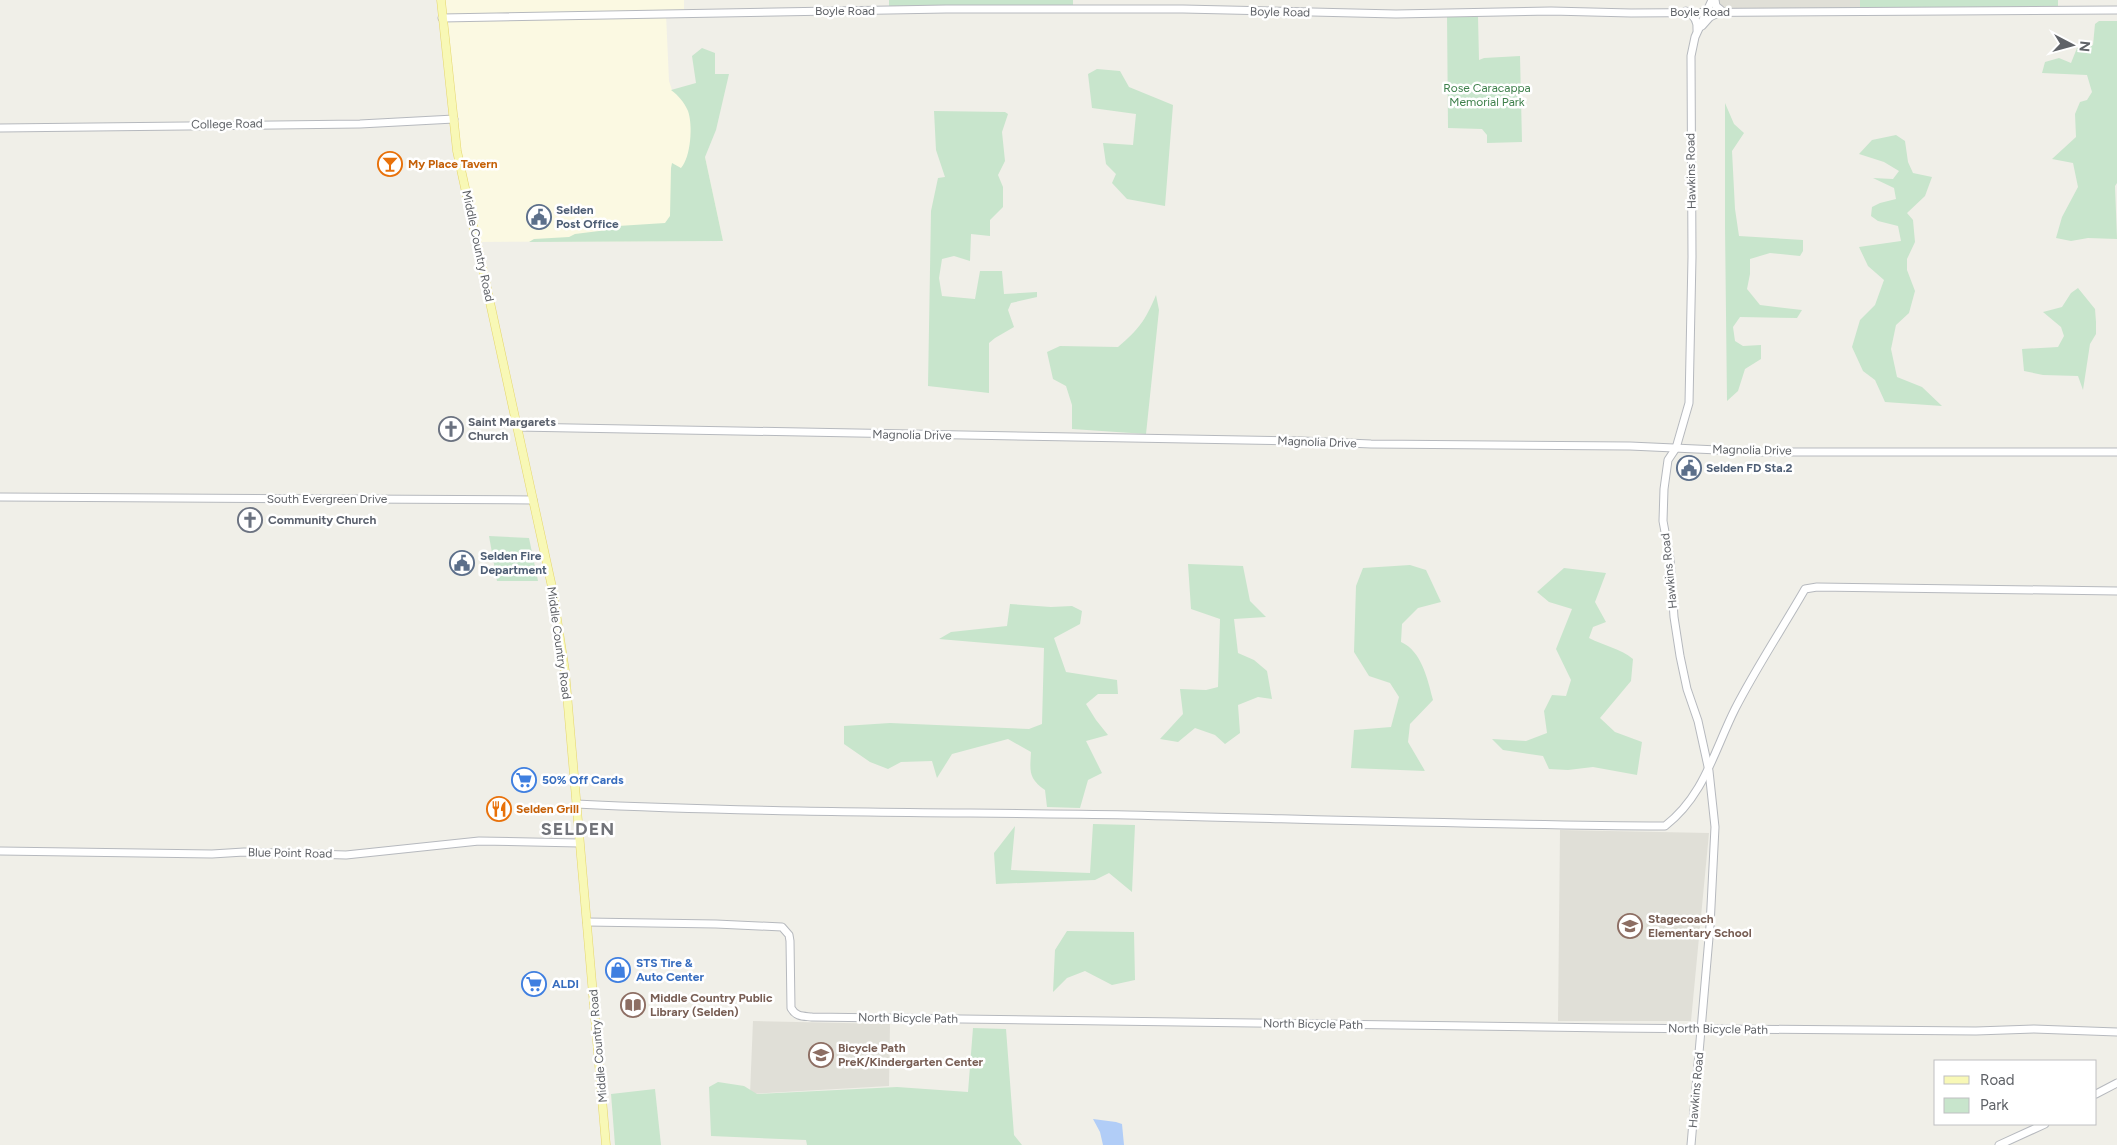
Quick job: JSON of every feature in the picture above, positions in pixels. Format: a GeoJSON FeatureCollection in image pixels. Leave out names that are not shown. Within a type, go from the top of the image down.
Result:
{"type":"FeatureCollection","features":[{"type":"Feature","properties":{"kind":"main road","name":"Middle Country Road"},"geometry":{"type":"LineString","coordinates":[[441,0],[457,152],[552,587],[565,671],[606,1145]]}},
{"type":"Feature","properties":{"kind":"street","name":"Hawkins Road"},"geometry":{"type":"LineString","coordinates":[[1691,1145],[1696,1070],[1702,1028],[1715,833],[1709,770],[1680,656],[1674,617],[1670,559],[1663,521],[1664,489],[1668,460],[1676,448],[1681,432],[1689,403],[1690,387],[1692,257],[1691,56],[1697,32],[1713,0]]}},
{"type":"Feature","properties":{"kind":"street"},"geometry":{"type":"LineString","coordinates":[[1697,32],[1710,18],[1722,11],[1713,0]]}},
{"type":"Feature","properties":{"kind":"street","name":"Boyle Road"},"geometry":{"type":"LineString","coordinates":[[442,18],[946,9],[1183,9],[1396,14],[1551,11],[2117,10]]}},
{"type":"Feature","properties":{"kind":"street"},"geometry":{"type":"LineString","coordinates":[[1685,11],[1694,16],[1697,32]]}},
{"type":"Feature","properties":{"kind":"street","name":"College Road"},"geometry":{"type":"LineString","coordinates":[[0,128],[370,123],[454,119]]}},
{"type":"Feature","properties":{"kind":"street","name":"Magnolia Drive"},"geometry":{"type":"LineString","coordinates":[[517,427],[1676,448],[1762,452],[2117,452]]}},
{"type":"Feature","properties":{"kind":"street"},"geometry":{"type":"LineString","coordinates":[[1681,432],[1683,442],[1692,449]]}},
{"type":"Feature","properties":{"kind":"street","name":"South Evergreen Drive"},"geometry":{"type":"LineString","coordinates":[[0,497],[533,500]]}},
{"type":"Feature","properties":{"kind":"street"},"geometry":{"type":"LineString","coordinates":[[576,804],[715,810],[1665,826],[1689,803],[1709,770],[1735,710],[1805,589],[1817,587],[2117,591]]}},
{"type":"Feature","properties":{"kind":"street","name":"Blue Point Road"},"geometry":{"type":"LineString","coordinates":[[0,851],[212,854],[254,852],[346,855],[479,841],[579,843]]}},
{"type":"Feature","properties":{"kind":"street","name":"North Bicycle Path"},"geometry":{"type":"LineString","coordinates":[[587,922],[716,924],[782,928],[789,935],[790,941],[792,1008],[794,1013],[799,1016],[812,1017],[1976,1031],[2034,1029],[2117,1032]]}},
{"type":"Feature","properties":{"kind":"street"},"geometry":{"type":"LineString","coordinates":[[2097,1093],[2117,1083]]}},
{"type":"Feature","properties":{"kind":"street"},"geometry":{"type":"LineString","coordinates":[[1999,1145],[2043,1125]]}},
{"type":"Feature","properties":{"kind":"shaded area"},"geometry":{"type":"Polygon","coordinates":[[[441,0],[684,0],[684,14],[666,14],[669,81],[672,90],[703,90],[705,157],[723,241],[477,242],[457,151],[441,0]]]}},
{"type":"Feature","properties":{"kind":"shaded area"},"geometry":{"type":"Polygon","coordinates":[[[1713,0],[1860,0],[1860,9],[1711,9],[1713,0]]]}},
{"type":"Feature","properties":{"kind":"shaded area","name":"Stagecoach Elementary School"},"geometry":{"type":"Polygon","coordinates":[[[1560,830],[1709,833],[1691,1021],[1558,1021],[1560,830]]]}},
{"type":"Feature","properties":{"kind":"shaded area","name":"Bicycle Path PreK/Kindergarten Center"},"geometry":{"type":"Polygon","coordinates":[[[753,1021],[890,1024],[889,1086],[750,1094],[753,1021]]]}},
{"type":"Feature","properties":{"kind":"green space"},"geometry":{"type":"Polygon","coordinates":[[[889,0],[1073,0],[1073,7],[889,6],[889,0]]]}},
{"type":"Feature","properties":{"kind":"green space"},"geometry":{"type":"Polygon","coordinates":[[[1860,0],[2058,0],[2058,8],[1860,9],[1860,0]]]}},
{"type":"Feature","properties":{"kind":"green space","name":"Rose Caracappa Memorial Park"},"geometry":{"type":"Polygon","coordinates":[[[1447,15],[1478,16],[1479,60],[1484,58],[1520,56],[1522,142],[1487,143],[1487,135],[1482,129],[1448,128],[1447,15]]]}},
{"type":"Feature","properties":{"kind":"green space"},"geometry":{"type":"Polygon","coordinates":[[[2099,21],[2117,21],[2117,183],[2115,186],[2117,239],[2088,238],[2071,241],[2056,238],[2062,217],[2078,187],[2073,163],[2052,159],[2076,137],[2075,114],[2080,102],[2087,100],[2092,92],[2087,75],[2042,73],[2045,62],[2059,58],[2071,63],[2077,48],[2086,49],[2093,45],[2095,24],[2099,21]]]}},
{"type":"Feature","properties":{"kind":"green space"},"geometry":{"type":"Polygon","coordinates":[[[702,48],[715,53],[715,74],[729,74],[716,130],[705,157],[723,241],[529,242],[534,239],[569,237],[575,234],[607,230],[618,226],[665,223],[670,216],[672,163],[681,168],[689,149],[691,132],[688,111],[681,99],[671,90],[696,83],[692,56],[702,48]]]}},
{"type":"Feature","properties":{"kind":"green space"},"geometry":{"type":"Polygon","coordinates":[[[1097,69],[1120,71],[1129,87],[1173,105],[1165,206],[1127,199],[1112,183],[1116,174],[1106,164],[1103,143],[1133,145],[1136,114],[1092,108],[1088,74],[1097,69]]]}},
{"type":"Feature","properties":{"kind":"green space"},"geometry":{"type":"Polygon","coordinates":[[[1725,103],[1734,124],[1744,133],[1732,151],[1735,209],[1739,236],[1803,240],[1803,251],[1800,256],[1770,253],[1750,259],[1747,289],[1760,305],[1802,310],[1797,318],[1740,317],[1733,327],[1735,341],[1743,346],[1761,345],[1761,359],[1745,369],[1738,391],[1727,401],[1725,227],[1725,103]]]}},
{"type":"Feature","properties":{"kind":"green space"},"geometry":{"type":"Polygon","coordinates":[[[934,111],[1005,112],[1008,114],[1002,132],[1005,161],[998,175],[1003,187],[1003,207],[990,220],[990,236],[971,234],[970,261],[954,256],[942,259],[939,278],[942,296],[975,299],[980,271],[1002,271],[1004,294],[1037,292],[1037,297],[1011,303],[1008,310],[1014,327],[989,343],[989,393],[928,386],[931,211],[938,178],[945,177],[936,150],[934,111]]]}},
{"type":"Feature","properties":{"kind":"green space"},"geometry":{"type":"Polygon","coordinates":[[[1896,135],[1905,141],[1908,162],[1913,173],[1932,177],[1925,196],[1907,213],[1913,220],[1915,242],[1907,259],[1907,270],[1915,291],[1909,313],[1896,325],[1891,349],[1897,377],[1922,387],[1942,406],[1885,402],[1875,380],[1863,371],[1852,347],[1860,320],[1875,305],[1884,280],[1868,266],[1859,247],[1901,241],[1898,226],[1878,221],[1871,216],[1872,207],[1896,199],[1894,188],[1873,178],[1893,179],[1899,171],[1884,162],[1859,154],[1872,140],[1896,135]]]}},
{"type":"Feature","properties":{"kind":"green space"},"geometry":{"type":"Polygon","coordinates":[[[2078,288],[2095,309],[2096,322],[2096,334],[2090,344],[2083,390],[2078,376],[2043,375],[2024,371],[2022,349],[2058,347],[2064,336],[2061,327],[2043,312],[2062,307],[2071,293],[2078,288]]]}},
{"type":"Feature","properties":{"kind":"green space"},"geometry":{"type":"Polygon","coordinates":[[[1156,295],[1159,310],[1146,434],[1072,429],[1072,405],[1066,386],[1053,379],[1047,352],[1060,346],[1118,347],[1141,324],[1156,295]]]}},
{"type":"Feature","properties":{"kind":"green space"},"geometry":{"type":"Polygon","coordinates":[[[489,536],[529,538],[538,581],[497,581],[489,536]]]}},
{"type":"Feature","properties":{"kind":"green space"},"geometry":{"type":"Polygon","coordinates":[[[1188,564],[1243,566],[1250,601],[1266,617],[1234,619],[1238,653],[1254,660],[1267,671],[1272,699],[1258,697],[1238,705],[1240,733],[1225,744],[1215,735],[1195,728],[1178,742],[1160,739],[1183,714],[1180,689],[1206,690],[1218,687],[1220,619],[1191,609],[1188,564]]]}},
{"type":"Feature","properties":{"kind":"green space"},"geometry":{"type":"Polygon","coordinates":[[[1410,565],[1426,570],[1441,602],[1418,608],[1402,624],[1401,642],[1408,646],[1419,659],[1433,700],[1410,724],[1408,742],[1425,771],[1351,768],[1354,730],[1391,727],[1399,697],[1390,683],[1369,676],[1354,652],[1356,586],[1363,568],[1410,565]]]}},
{"type":"Feature","properties":{"kind":"green space"},"geometry":{"type":"Polygon","coordinates":[[[1564,568],[1606,573],[1595,602],[1606,622],[1593,627],[1589,638],[1623,652],[1633,659],[1631,681],[1600,718],[1615,732],[1642,742],[1637,775],[1593,767],[1568,770],[1549,769],[1543,756],[1503,750],[1492,739],[1526,741],[1547,733],[1544,711],[1552,695],[1566,696],[1571,680],[1556,649],[1572,609],[1549,602],[1537,592],[1564,568]]]}},
{"type":"Feature","properties":{"kind":"green space"},"geometry":{"type":"Polygon","coordinates":[[[1010,604],[1051,607],[1072,606],[1082,611],[1080,624],[1054,638],[1066,672],[1117,680],[1118,694],[1098,694],[1086,704],[1108,735],[1086,741],[1102,773],[1088,780],[1080,808],[1047,807],[1045,790],[1039,786],[1031,774],[1031,752],[1008,739],[952,754],[937,778],[932,761],[901,762],[888,769],[870,762],[844,744],[844,726],[890,723],[1029,729],[1042,724],[1044,648],[939,639],[951,632],[1007,626],[1010,604]]]}},
{"type":"Feature","properties":{"kind":"green space"},"geometry":{"type":"Polygon","coordinates":[[[1093,824],[1135,825],[1132,892],[1109,873],[1095,880],[996,884],[994,853],[1015,826],[1011,870],[1090,873],[1093,824]]]}},
{"type":"Feature","properties":{"kind":"green space"},"geometry":{"type":"Polygon","coordinates":[[[1067,931],[1134,932],[1135,980],[1112,985],[1085,971],[1067,978],[1053,992],[1055,950],[1067,931]]]}},
{"type":"Feature","properties":{"kind":"green space"},"geometry":{"type":"Polygon","coordinates":[[[973,1028],[1006,1029],[1014,1135],[1022,1145],[807,1145],[806,1140],[711,1136],[709,1087],[718,1082],[744,1086],[757,1094],[897,1087],[968,1092],[973,1028]]]}},
{"type":"Feature","properties":{"kind":"green space"},"geometry":{"type":"Polygon","coordinates":[[[655,1089],[661,1145],[615,1145],[611,1094],[655,1089]]]}},
{"type":"Feature","properties":{"kind":"water"},"geometry":{"type":"Polygon","coordinates":[[[1093,1119],[1122,1124],[1124,1145],[1103,1145],[1100,1132],[1093,1119]]]}},
{"type":"Feature","properties":{"kind":"place","name":"My Place Tavern"},"geometry":{"type":"Point","coordinates":[390,164]}},
{"type":"Feature","properties":{"kind":"place","name":"Selden Post Office"},"geometry":{"type":"Point","coordinates":[539,217]}},
{"type":"Feature","properties":{"kind":"place","name":"Saint Margarets Church"},"geometry":{"type":"Point","coordinates":[451,429]}},
{"type":"Feature","properties":{"kind":"place","name":"Selden FD Sta.2"},"geometry":{"type":"Point","coordinates":[1689,468]}},
{"type":"Feature","properties":{"kind":"place","name":"Community Church"},"geometry":{"type":"Point","coordinates":[250,520]}},
{"type":"Feature","properties":{"kind":"place","name":"Selden Fire Department"},"geometry":{"type":"Point","coordinates":[462,563]}},
{"type":"Feature","properties":{"kind":"place","name":"50% Off Cards"},"geometry":{"type":"Point","coordinates":[524,780]}},
{"type":"Feature","properties":{"kind":"place","name":"Selden Grill"},"geometry":{"type":"Point","coordinates":[499,809]}},
{"type":"Feature","properties":{"kind":"place","name":"Stagecoach Elementary School"},"geometry":{"type":"Point","coordinates":[1630,926]}},
{"type":"Feature","properties":{"kind":"place","name":"STS Tire & Auto Center"},"geometry":{"type":"Point","coordinates":[618,970]}},
{"type":"Feature","properties":{"kind":"place","name":"ALDI"},"geometry":{"type":"Point","coordinates":[534,984]}},
{"type":"Feature","properties":{"kind":"place","name":"Middle Country Public Library (Selden)"},"geometry":{"type":"Point","coordinates":[633,1005]}},
{"type":"Feature","properties":{"kind":"place","name":"Bicycle Path PreK/Kindergarten Center"},"geometry":{"type":"Point","coordinates":[821,1055]}},
{"type":"Feature","properties":{"kind":"district","name":"SELDEN"},"geometry":{"type":"Point","coordinates":[578,829]}}]}
